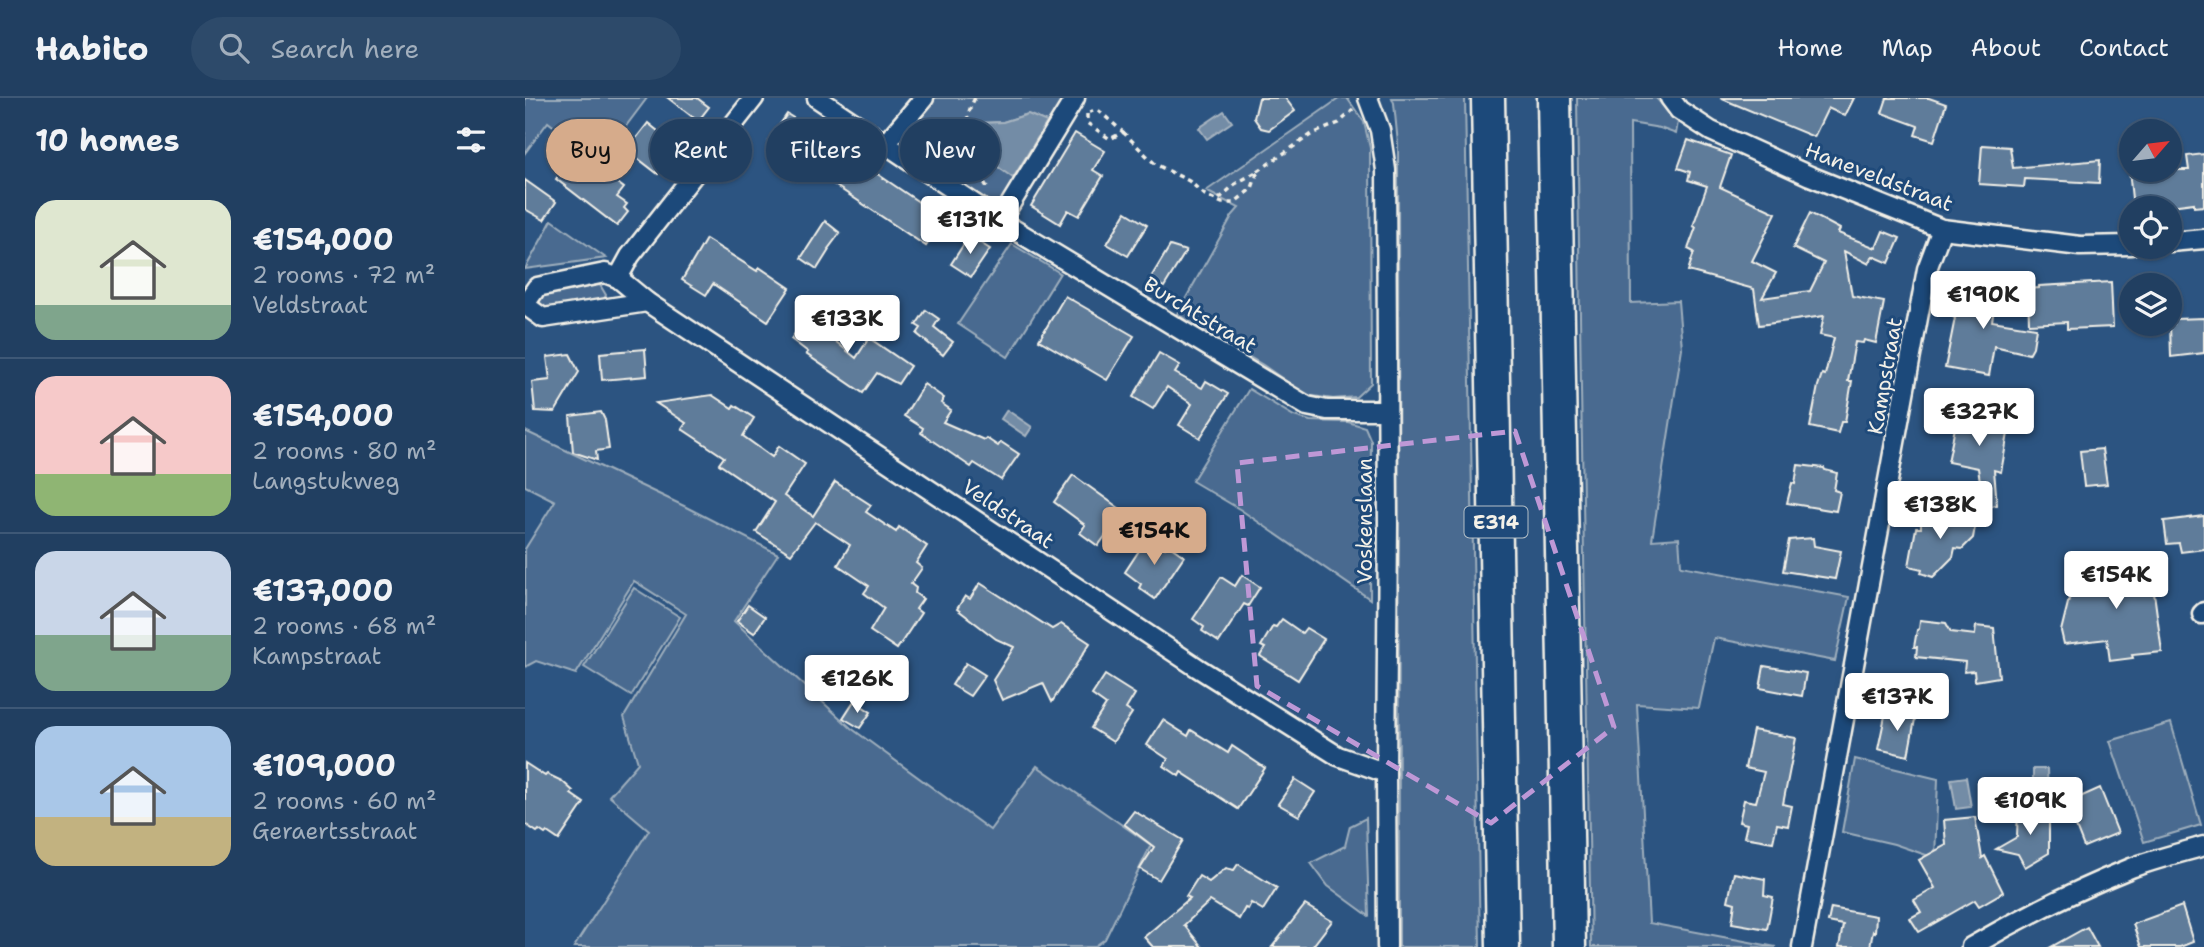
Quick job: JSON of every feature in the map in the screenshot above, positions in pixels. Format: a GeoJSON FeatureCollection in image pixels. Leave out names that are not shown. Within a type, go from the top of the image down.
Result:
{"type":"FeatureCollection","features":[{"type":"Feature","properties":{"kind":"highway","name":"E314"},"geometry":{"type":"LineString","coordinates":[[1488,98],[1503,947]]}},
{"type":"Feature","properties":{"kind":"highway"},"geometry":{"type":"LineString","coordinates":[[1553,98],[1569,947]]}},
{"type":"Feature","properties":{"kind":"street"},"geometry":{"type":"LineString","coordinates":[[647,302],[543,318],[525,304],[537,287],[605,273],[618,278],[631,256],[754,98]]}},
{"type":"Feature","properties":{"kind":"street","name":"Burchtstraat"},"geometry":{"type":"LineString","coordinates":[[817,98],[848,119]]}},
{"type":"Feature","properties":{"kind":"street"},"geometry":{"type":"LineString","coordinates":[[886,142],[925,98]]}},
{"type":"Feature","properties":{"kind":"street","name":"Haneveldstraat"},"geometry":{"type":"LineString","coordinates":[[1670,98],[1679,110],[1711,131],[1810,176],[1942,229],[2080,246],[2119,245]]}},
{"type":"Feature","properties":{"kind":"street","name":"Voskenslaan"},"geometry":{"type":"LineString","coordinates":[[1362,102],[1380,130],[1385,170],[1387,947]]}},
{"type":"Feature","properties":{"kind":"street"},"geometry":{"type":"LineString","coordinates":[[1002,217],[1078,105]]}},
{"type":"Feature","properties":{"kind":"street","name":"Burchtstraat"},"geometry":{"type":"LineString","coordinates":[[886,145],[1307,406],[1327,410],[1387,410]]}},
{"type":"Feature","properties":{"kind":"street","name":"Kampstraat"},"geometry":{"type":"LineString","coordinates":[[1803,947],[1927,269],[1942,229]]}},
{"type":"Feature","properties":{"kind":"street"},"geometry":{"type":"LineString","coordinates":[[2182,241],[2204,239]]}},
{"type":"Feature","properties":{"kind":"street","name":"Veldstraat"},"geometry":{"type":"LineString","coordinates":[[618,278],[647,302],[1198,668],[1338,756],[1386,773]]}},
{"type":"Feature","properties":{"kind":"street"},"geometry":{"type":"LineString","coordinates":[[1971,947],[2073,893],[2134,867],[2204,846]]}},
{"type":"Feature","properties":{"kind":"path"},"geometry":{"type":"LineString","coordinates":[[975,98],[968,110],[965,141],[977,172],[1002,217]]}},
{"type":"Feature","properties":{"kind":"path"},"geometry":{"type":"LineString","coordinates":[[1218,200],[1235,184],[1312,134],[1339,123],[1362,102]]}},
{"type":"Feature","properties":{"kind":"path"},"geometry":{"type":"LineString","coordinates":[[1078,105],[1098,110],[1154,164],[1189,181],[1205,195],[1222,203],[1234,203],[1252,188],[1258,171]]}},
{"type":"Feature","properties":{"kind":"path"},"geometry":{"type":"LineString","coordinates":[[1078,105],[1087,123],[1110,139],[1123,132]]}},
{"type":"Feature","properties":{"kind":"highlighted area"},"geometry":{"type":"Polygon","coordinates":[[[1515,431],[1614,727],[1491,823],[1257,686],[1237,463],[1515,431]]]}},
{"type":"Feature","properties":{"kind":"shaded area"},"geometry":{"type":"Polygon","coordinates":[[[525,98],[647,98],[631,119],[546,119],[546,125],[525,153],[525,98]]]}},
{"type":"Feature","properties":{"kind":"shaded area"},"geometry":{"type":"Polygon","coordinates":[[[932,98],[1062,98],[1062,105],[1005,199],[990,204],[956,182],[1000,182],[1000,129],[1028,114],[1003,122],[1000,122],[1000,119],[916,119],[932,98]]]}},
{"type":"Feature","properties":{"kind":"shaded area"},"geometry":{"type":"Polygon","coordinates":[[[1340,98],[1347,98],[1364,122],[1370,148],[1371,383],[1356,397],[1333,399],[1306,395],[1263,365],[1177,314],[1239,208],[1206,191],[1340,98]]]}},
{"type":"Feature","properties":{"kind":"shaded area"},"geometry":{"type":"Polygon","coordinates":[[[1392,98],[1465,98],[1480,947],[1399,947],[1398,144],[1392,98]]]}},
{"type":"Feature","properties":{"kind":"shaded area"},"geometry":{"type":"Polygon","coordinates":[[[1577,98],[1656,98],[1678,122],[1676,134],[1660,128],[1630,123],[1631,303],[1678,301],[1682,348],[1652,540],[1679,538],[1681,566],[1849,597],[1835,661],[1714,638],[1699,708],[1637,704],[1649,923],[1776,947],[1591,947],[1577,98]]]}},
{"type":"Feature","properties":{"kind":"shaded area"},"geometry":{"type":"Polygon","coordinates":[[[1224,111],[1232,122],[1207,139],[1199,128],[1224,111]]]}},
{"type":"Feature","properties":{"kind":"shaded area"},"geometry":{"type":"Polygon","coordinates":[[[1028,114],[1047,122],[1013,178],[1000,168],[1000,122],[1028,114]]]}},
{"type":"Feature","properties":{"kind":"shaded area"},"geometry":{"type":"Polygon","coordinates":[[[552,220],[606,258],[525,269],[552,220]]]}},
{"type":"Feature","properties":{"kind":"shaded area"},"geometry":{"type":"Polygon","coordinates":[[[1012,244],[1060,273],[1008,357],[958,324],[1012,244]]]}},
{"type":"Feature","properties":{"kind":"shaded area"},"geometry":{"type":"Polygon","coordinates":[[[600,285],[606,295],[603,301],[547,311],[540,307],[539,300],[546,291],[600,285]]]}},
{"type":"Feature","properties":{"kind":"shaded area"},"geometry":{"type":"Polygon","coordinates":[[[1249,389],[1294,416],[1310,421],[1348,422],[1365,427],[1371,441],[1370,599],[1241,510],[1192,481],[1249,389]]]}},
{"type":"Feature","properties":{"kind":"shaded area"},"geometry":{"type":"Polygon","coordinates":[[[1007,410],[1032,427],[1026,436],[1001,419],[1007,410]]]}},
{"type":"Feature","properties":{"kind":"shaded area"},"geometry":{"type":"Polygon","coordinates":[[[525,431],[778,554],[734,621],[851,728],[990,830],[1037,766],[1151,845],[1105,939],[1094,947],[574,947],[649,830],[609,796],[638,763],[624,717],[686,614],[634,581],[576,674],[536,661],[525,667],[525,549],[555,501],[525,486],[525,431]]]}},
{"type":"Feature","properties":{"kind":"shaded area"},"geometry":{"type":"Polygon","coordinates":[[[634,588],[680,617],[631,696],[584,667],[634,588]]]}},
{"type":"Feature","properties":{"kind":"shaded area"},"geometry":{"type":"Polygon","coordinates":[[[2171,723],[2201,825],[2144,842],[2110,741],[2171,723]]]}},
{"type":"Feature","properties":{"kind":"shaded area"},"geometry":{"type":"Polygon","coordinates":[[[1855,759],[1938,779],[1935,858],[1894,844],[1842,832],[1855,759]]]}},
{"type":"Feature","properties":{"kind":"shaded area"},"geometry":{"type":"Polygon","coordinates":[[[2033,769],[2047,769],[2048,801],[2033,801],[2033,769]]]}},
{"type":"Feature","properties":{"kind":"shaded area"},"geometry":{"type":"Polygon","coordinates":[[[1966,777],[1971,807],[1956,809],[1951,779],[1966,777]]]}},
{"type":"Feature","properties":{"kind":"shaded area"},"geometry":{"type":"Polygon","coordinates":[[[1366,818],[1369,916],[1328,886],[1311,863],[1345,846],[1350,826],[1366,818]]]}},
{"type":"Feature","properties":{"kind":"building"},"geometry":{"type":"Polygon","coordinates":[[[668,98],[697,98],[709,107],[700,119],[695,119],[668,98]]]}},
{"type":"Feature","properties":{"kind":"building"},"geometry":{"type":"Polygon","coordinates":[[[1259,98],[1285,98],[1295,111],[1269,130],[1261,128],[1254,118],[1259,98]]]}},
{"type":"Feature","properties":{"kind":"building"},"geometry":{"type":"Polygon","coordinates":[[[1720,98],[1854,98],[1845,116],[1828,108],[1814,137],[1720,98]]]}},
{"type":"Feature","properties":{"kind":"building"},"geometry":{"type":"Polygon","coordinates":[[[1887,98],[1929,98],[1946,104],[1934,141],[1915,135],[1918,126],[1882,113],[1887,98]]]}},
{"type":"Feature","properties":{"kind":"building"},"geometry":{"type":"Polygon","coordinates":[[[648,123],[650,125],[650,168],[636,157],[636,138],[648,123]]]}},
{"type":"Feature","properties":{"kind":"building"},"geometry":{"type":"Polygon","coordinates":[[[1075,133],[1105,151],[1093,170],[1103,176],[1079,216],[1068,210],[1060,224],[1031,206],[1075,133]]]}},
{"type":"Feature","properties":{"kind":"building"},"geometry":{"type":"Polygon","coordinates":[[[1688,140],[1731,155],[1720,187],[1776,213],[1752,261],[1776,273],[1762,298],[1810,291],[1824,263],[1793,248],[1810,213],[1840,229],[1838,233],[1876,248],[1883,231],[1900,238],[1889,263],[1873,256],[1869,264],[1844,251],[1852,296],[1884,302],[1876,343],[1864,340],[1863,343],[1855,342],[1848,381],[1852,381],[1845,422],[1841,422],[1838,433],[1810,427],[1818,386],[1822,374],[1825,375],[1834,338],[1820,335],[1824,316],[1759,325],[1754,289],[1688,271],[1694,252],[1688,249],[1696,227],[1693,226],[1707,186],[1688,180],[1690,172],[1678,168],[1688,140]]]}},
{"type":"Feature","properties":{"kind":"building"},"geometry":{"type":"Polygon","coordinates":[[[1982,145],[2010,147],[2013,168],[2100,160],[2099,183],[2025,179],[2024,187],[1979,184],[1982,145]]]}},
{"type":"Feature","properties":{"kind":"building"},"geometry":{"type":"Polygon","coordinates":[[[2204,154],[2204,206],[2194,207],[2194,203],[2182,205],[2182,196],[2132,196],[2130,182],[2182,182],[2182,170],[2189,170],[2187,156],[2204,154]]]}},
{"type":"Feature","properties":{"kind":"building"},"geometry":{"type":"Polygon","coordinates":[[[525,180],[556,202],[544,220],[525,209],[525,180]]]}},
{"type":"Feature","properties":{"kind":"building"},"geometry":{"type":"Polygon","coordinates":[[[886,180],[944,219],[926,246],[830,182],[886,182],[886,180]]]}},
{"type":"Feature","properties":{"kind":"building"},"geometry":{"type":"Polygon","coordinates":[[[560,182],[616,182],[624,188],[617,197],[627,204],[624,208],[628,212],[617,226],[560,182]]]}},
{"type":"Feature","properties":{"kind":"building"},"geometry":{"type":"Polygon","coordinates":[[[1126,212],[1147,225],[1128,256],[1107,244],[1126,212]]]}},
{"type":"Feature","properties":{"kind":"building"},"geometry":{"type":"Polygon","coordinates":[[[825,221],[840,233],[817,269],[801,258],[825,221]]]}},
{"type":"Feature","properties":{"kind":"building"},"geometry":{"type":"Polygon","coordinates":[[[969,236],[990,249],[971,277],[951,264],[969,236]]]}},
{"type":"Feature","properties":{"kind":"building"},"geometry":{"type":"Polygon","coordinates":[[[706,239],[757,271],[759,267],[790,288],[768,321],[713,284],[706,295],[682,280],[706,239]]]}},
{"type":"Feature","properties":{"kind":"building"},"geometry":{"type":"Polygon","coordinates":[[[1170,246],[1186,251],[1164,287],[1150,279],[1170,246]]]}},
{"type":"Feature","properties":{"kind":"building"},"geometry":{"type":"Polygon","coordinates":[[[1979,276],[1999,279],[1992,321],[2036,328],[2029,354],[1994,346],[1989,376],[1945,368],[1957,292],[1973,295],[1979,276]]]}},
{"type":"Feature","properties":{"kind":"building"},"geometry":{"type":"Polygon","coordinates":[[[2111,282],[2113,327],[2067,329],[2067,322],[2029,324],[2028,289],[2111,282]]]}},
{"type":"Feature","properties":{"kind":"building"},"geometry":{"type":"Polygon","coordinates":[[[1065,296],[1134,336],[1107,380],[1039,340],[1065,296]]]}},
{"type":"Feature","properties":{"kind":"building"},"geometry":{"type":"Polygon","coordinates":[[[812,309],[836,326],[829,336],[856,358],[869,338],[910,366],[898,384],[877,373],[863,393],[806,354],[808,352],[791,339],[812,309]]]}},
{"type":"Feature","properties":{"kind":"building"},"geometry":{"type":"Polygon","coordinates":[[[926,310],[939,319],[934,327],[953,342],[943,355],[917,334],[921,328],[916,325],[926,310]]]}},
{"type":"Feature","properties":{"kind":"building"},"geometry":{"type":"Polygon","coordinates":[[[2204,318],[2204,353],[2171,357],[2170,336],[2182,336],[2182,319],[2204,318]]]}},
{"type":"Feature","properties":{"kind":"building"},"geometry":{"type":"Polygon","coordinates":[[[645,349],[647,376],[602,380],[600,353],[645,349]]]}},
{"type":"Feature","properties":{"kind":"building"},"geometry":{"type":"Polygon","coordinates":[[[1159,353],[1180,365],[1175,373],[1202,388],[1206,381],[1228,394],[1200,438],[1179,425],[1192,404],[1167,387],[1153,409],[1133,397],[1159,353]]]}},
{"type":"Feature","properties":{"kind":"building"},"geometry":{"type":"Polygon","coordinates":[[[570,354],[579,372],[555,412],[535,411],[532,382],[550,380],[547,357],[570,354]]]}},
{"type":"Feature","properties":{"kind":"building"},"geometry":{"type":"Polygon","coordinates":[[[924,384],[944,398],[941,403],[951,410],[943,422],[984,440],[986,438],[998,446],[1001,442],[1019,454],[1001,480],[974,463],[971,467],[921,433],[923,428],[904,416],[924,384]]]}},
{"type":"Feature","properties":{"kind":"building"},"geometry":{"type":"Polygon","coordinates":[[[712,395],[754,418],[743,436],[772,457],[779,446],[805,464],[784,496],[813,516],[835,482],[871,505],[866,512],[896,532],[899,527],[927,546],[916,563],[922,568],[911,584],[916,588],[915,593],[923,599],[916,609],[921,613],[897,649],[870,631],[884,608],[864,593],[869,586],[838,565],[850,545],[815,522],[791,554],[756,532],[775,502],[719,464],[724,457],[682,429],[686,423],[656,403],[712,395]]]}},
{"type":"Feature","properties":{"kind":"building"},"geometry":{"type":"Polygon","coordinates":[[[1960,403],[1987,408],[1984,424],[2009,428],[2001,472],[1994,470],[1997,505],[1984,507],[1978,468],[1948,462],[1960,403]]]}},
{"type":"Feature","properties":{"kind":"building"},"geometry":{"type":"Polygon","coordinates":[[[601,412],[605,420],[609,449],[596,451],[597,460],[573,452],[570,416],[601,412]]]}},
{"type":"Feature","properties":{"kind":"building"},"geometry":{"type":"Polygon","coordinates":[[[2102,449],[2107,484],[2084,486],[2080,451],[2102,449]]]}},
{"type":"Feature","properties":{"kind":"building"},"geometry":{"type":"Polygon","coordinates":[[[1798,465],[1824,468],[1837,473],[1834,490],[1840,492],[1836,511],[1787,503],[1792,483],[1795,484],[1798,465]]]}},
{"type":"Feature","properties":{"kind":"building"},"geometry":{"type":"Polygon","coordinates":[[[1073,475],[1123,511],[1098,546],[1080,533],[1085,525],[1054,502],[1073,475]]]}},
{"type":"Feature","properties":{"kind":"building"},"geometry":{"type":"Polygon","coordinates":[[[1959,512],[1977,516],[1973,538],[1962,549],[1955,548],[1953,557],[1933,577],[1921,573],[1922,569],[1909,566],[1916,528],[1921,528],[1921,514],[1958,521],[1959,512]]]}},
{"type":"Feature","properties":{"kind":"building"},"geometry":{"type":"Polygon","coordinates":[[[2204,516],[2204,549],[2181,552],[2179,543],[2167,544],[2164,521],[2204,516]]]}},
{"type":"Feature","properties":{"kind":"building"},"geometry":{"type":"Polygon","coordinates":[[[1148,537],[1165,548],[1168,545],[1184,556],[1155,599],[1139,588],[1141,584],[1125,572],[1148,537]]]}},
{"type":"Feature","properties":{"kind":"building"},"geometry":{"type":"Polygon","coordinates":[[[1813,538],[1814,546],[1841,551],[1835,579],[1783,571],[1789,540],[1813,538]]]}},
{"type":"Feature","properties":{"kind":"building"},"geometry":{"type":"Polygon","coordinates":[[[2127,556],[2128,565],[2150,563],[2162,652],[2132,655],[2133,658],[2110,661],[2107,639],[2064,644],[2061,631],[2072,587],[2100,584],[2097,560],[2127,556]]]}},
{"type":"Feature","properties":{"kind":"building"},"geometry":{"type":"Polygon","coordinates":[[[1242,575],[1260,587],[1248,606],[1244,604],[1219,642],[1202,631],[1204,627],[1193,619],[1221,577],[1235,586],[1242,575]]]}},
{"type":"Feature","properties":{"kind":"building"},"geometry":{"type":"Polygon","coordinates":[[[980,583],[1052,629],[1061,624],[1090,643],[1052,702],[1043,683],[1002,700],[993,680],[1014,647],[996,639],[957,609],[965,596],[970,599],[980,583]]]}},
{"type":"Feature","properties":{"kind":"building"},"geometry":{"type":"Polygon","coordinates":[[[748,605],[765,617],[754,633],[737,621],[748,605]]]}},
{"type":"Feature","properties":{"kind":"building"},"geometry":{"type":"Polygon","coordinates":[[[1282,619],[1302,633],[1306,628],[1324,639],[1298,680],[1260,656],[1265,648],[1261,646],[1273,626],[1276,627],[1282,619]]]}},
{"type":"Feature","properties":{"kind":"building"},"geometry":{"type":"Polygon","coordinates":[[[1920,620],[1946,623],[1951,632],[1975,635],[1976,626],[1994,628],[1999,677],[1975,681],[1974,671],[1964,672],[1965,662],[1916,657],[1917,647],[1914,647],[1920,620]]]}},
{"type":"Feature","properties":{"kind":"building"},"geometry":{"type":"Polygon","coordinates":[[[966,663],[985,675],[970,696],[952,685],[966,663]]]}},
{"type":"Feature","properties":{"kind":"building"},"geometry":{"type":"Polygon","coordinates":[[[1764,666],[1806,673],[1802,696],[1760,688],[1764,666]]]}},
{"type":"Feature","properties":{"kind":"building"},"geometry":{"type":"Polygon","coordinates":[[[1105,675],[1135,694],[1126,709],[1132,713],[1113,742],[1091,728],[1106,705],[1092,695],[1105,675]]]}},
{"type":"Feature","properties":{"kind":"building"},"geometry":{"type":"Polygon","coordinates":[[[854,701],[871,712],[860,728],[843,718],[854,701]]]}},
{"type":"Feature","properties":{"kind":"building"},"geometry":{"type":"Polygon","coordinates":[[[1886,711],[1916,714],[1908,756],[1878,749],[1886,711]]]}},
{"type":"Feature","properties":{"kind":"building"},"geometry":{"type":"Polygon","coordinates":[[[1163,720],[1188,736],[1191,730],[1228,753],[1232,746],[1265,768],[1238,809],[1181,772],[1179,776],[1164,766],[1168,759],[1147,745],[1163,720]]]}},
{"type":"Feature","properties":{"kind":"building"},"geometry":{"type":"Polygon","coordinates":[[[1753,730],[1796,738],[1783,804],[1792,806],[1788,826],[1777,824],[1773,842],[1744,837],[1747,824],[1739,822],[1744,800],[1756,802],[1764,772],[1745,768],[1753,730]]]}},
{"type":"Feature","properties":{"kind":"building"},"geometry":{"type":"Polygon","coordinates":[[[525,763],[545,776],[547,774],[562,781],[573,791],[571,794],[584,803],[559,840],[547,832],[537,832],[525,824],[525,763]]]}},
{"type":"Feature","properties":{"kind":"building"},"geometry":{"type":"Polygon","coordinates":[[[1295,779],[1315,792],[1299,816],[1278,804],[1295,779]]]}},
{"type":"Feature","properties":{"kind":"building"},"geometry":{"type":"Polygon","coordinates":[[[2100,788],[2118,833],[2084,847],[2071,814],[2076,814],[2071,801],[2100,788]]]}},
{"type":"Feature","properties":{"kind":"building"},"geometry":{"type":"Polygon","coordinates":[[[2018,808],[2033,809],[2036,814],[2049,814],[2049,853],[2025,867],[2018,854],[1996,849],[2017,837],[2018,808]]]}},
{"type":"Feature","properties":{"kind":"building"},"geometry":{"type":"Polygon","coordinates":[[[1134,811],[1183,840],[1159,880],[1140,869],[1154,847],[1124,824],[1134,811]]]}},
{"type":"Feature","properties":{"kind":"building"},"geometry":{"type":"Polygon","coordinates":[[[1975,817],[1982,858],[1985,856],[2003,892],[1979,906],[1975,900],[1919,932],[1910,918],[1921,912],[1914,900],[1935,888],[1919,860],[1946,845],[1944,820],[1975,817]]]}},
{"type":"Feature","properties":{"kind":"building"},"geometry":{"type":"Polygon","coordinates":[[[1238,864],[1277,888],[1263,910],[1251,903],[1239,919],[1210,901],[1184,925],[1202,947],[1153,947],[1144,937],[1190,898],[1186,896],[1199,876],[1209,882],[1226,868],[1234,870],[1238,864]]]}},
{"type":"Feature","properties":{"kind":"building"},"geometry":{"type":"Polygon","coordinates":[[[1734,873],[1765,879],[1764,895],[1773,897],[1767,929],[1732,923],[1735,903],[1728,901],[1734,873]]]}},
{"type":"Feature","properties":{"kind":"building"},"geometry":{"type":"Polygon","coordinates":[[[1305,905],[1332,921],[1312,947],[1272,947],[1305,905]]]}},
{"type":"Feature","properties":{"kind":"building"},"geometry":{"type":"Polygon","coordinates":[[[2182,906],[2193,942],[2180,947],[2141,947],[2133,924],[2182,906]]]}},
{"type":"Feature","properties":{"kind":"building"},"geometry":{"type":"Polygon","coordinates":[[[1831,908],[1876,916],[1870,947],[1839,947],[1843,925],[1828,922],[1831,908]]]}},
{"type":"Feature","properties":{"kind":"building"},"geometry":{"type":"Polygon","coordinates":[[[2087,927],[2098,947],[2051,947],[2087,927]]]}}]}
